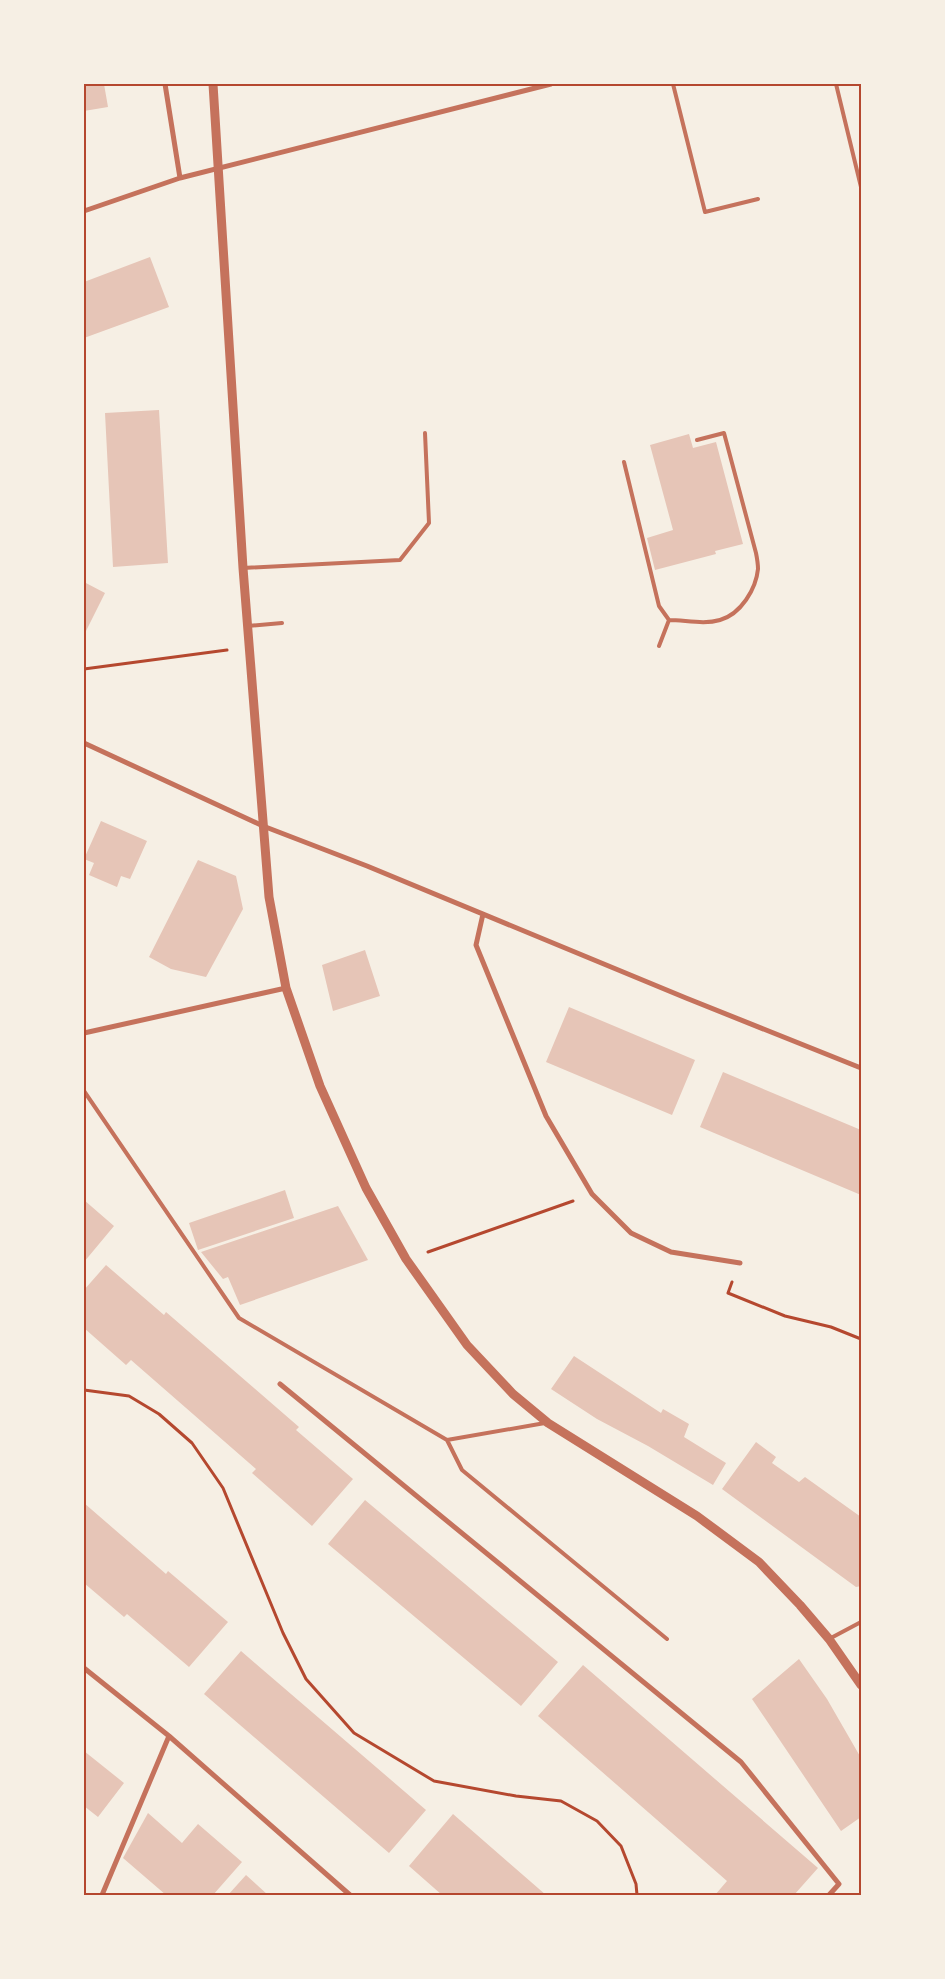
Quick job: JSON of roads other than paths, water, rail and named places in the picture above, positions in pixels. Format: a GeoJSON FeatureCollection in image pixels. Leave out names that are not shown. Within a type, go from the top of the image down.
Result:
{"type":"FeatureCollection","features":[{"type":"Feature","properties":{"kind":"street"},"geometry":{"type":"LineString","coordinates":[[165,84],[180,178]]}},
{"type":"Feature","properties":{"kind":"street"},"geometry":{"type":"LineString","coordinates":[[212,84],[243,568],[262,826],[270,897],[286,988],[320,1086],[366,1188],[406,1259],[467,1345],[513,1394],[548,1423],[696,1516],[759,1562],[829,1639],[861,1685]]}},
{"type":"Feature","properties":{"kind":"street"},"geometry":{"type":"LineString","coordinates":[[84,211],[180,178],[552,84]]}},
{"type":"Feature","properties":{"kind":"street"},"geometry":{"type":"LineString","coordinates":[[84,743],[262,826],[368,866],[861,1068]]}},
{"type":"Feature","properties":{"kind":"street"},"geometry":{"type":"LineString","coordinates":[[483,914],[476,945],[546,1116],[592,1194],[631,1233],[671,1252],[740,1263]]}},
{"type":"Feature","properties":{"kind":"street"},"geometry":{"type":"LineString","coordinates":[[84,1033],[286,988]]}},
{"type":"Feature","properties":{"kind":"street"},"geometry":{"type":"LineString","coordinates":[[280,1384],[742,1762],[839,1884],[829,1895]]}},
{"type":"Feature","properties":{"kind":"street"},"geometry":{"type":"LineString","coordinates":[[84,1668],[169,1736],[350,1895]]}},
{"type":"Feature","properties":{"kind":"street"},"geometry":{"type":"LineString","coordinates":[[102,1895],[169,1736]]}},
{"type":"Feature","properties":{"kind":"lane"},"geometry":{"type":"LineString","coordinates":[[673,84],[705,212],[758,199]]}},
{"type":"Feature","properties":{"kind":"lane"},"geometry":{"type":"LineString","coordinates":[[836,84],[861,187]]}},
{"type":"Feature","properties":{"kind":"lane"},"geometry":{"type":"LineString","coordinates":[[243,568],[400,560],[429,523],[425,433]]}},
{"type":"Feature","properties":{"kind":"lane"},"geometry":{"type":"LineString","coordinates":[[624,462],[658,606],[669,620],[720,621],[731,616],[750,594],[758,568],[756,553],[724,433],[697,440]]}},
{"type":"Feature","properties":{"kind":"lane"},"geometry":{"type":"LineString","coordinates":[[659,646],[669,620]]}},
{"type":"Feature","properties":{"kind":"lane"},"geometry":{"type":"LineString","coordinates":[[248,626],[282,623]]}},
{"type":"Feature","properties":{"kind":"lane"},"geometry":{"type":"LineString","coordinates":[[84,1091],[239,1318],[447,1440],[462,1470],[667,1639]]}},
{"type":"Feature","properties":{"kind":"lane"},"geometry":{"type":"LineString","coordinates":[[447,1440],[548,1423]]}},
{"type":"Feature","properties":{"kind":"lane"},"geometry":{"type":"LineString","coordinates":[[829,1639],[861,1622]]}}]}
